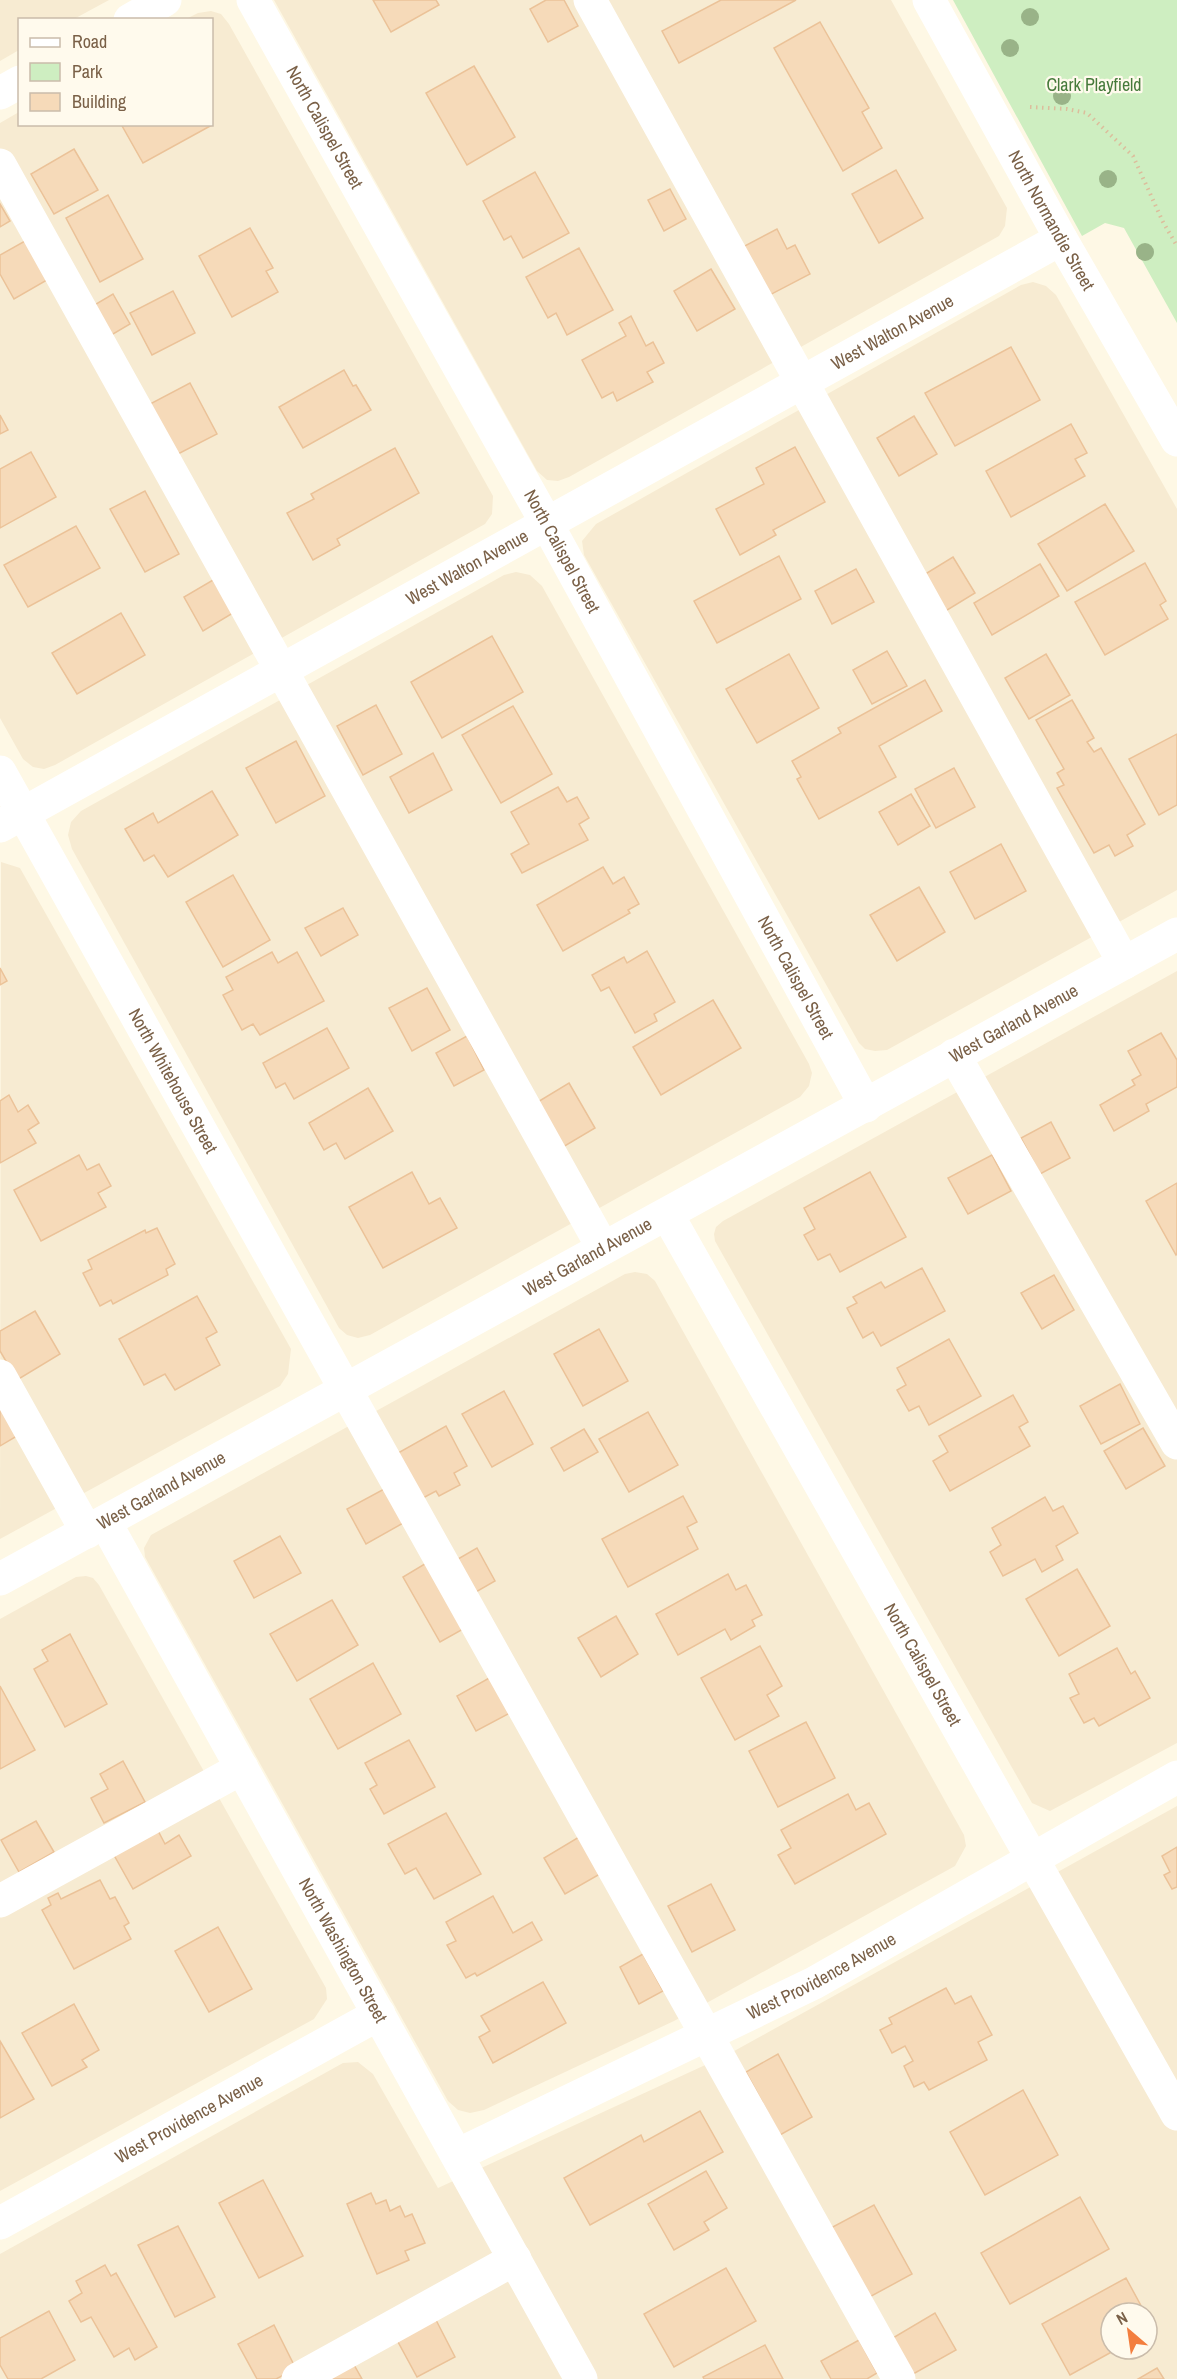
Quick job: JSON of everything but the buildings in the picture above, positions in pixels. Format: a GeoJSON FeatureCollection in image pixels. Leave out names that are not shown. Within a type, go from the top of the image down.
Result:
{"type":"FeatureCollection","features":[{"type":"Feature","properties":{"kind":"street"},"geometry":{"type":"LineString","coordinates":[[134,18],[165,0]]}},
{"type":"Feature","properties":{"kind":"street","name":"North Calispel Street"},"geometry":{"type":"LineString","coordinates":[[253,0],[547,524],[866,1106]]}},
{"type":"Feature","properties":{"kind":"street"},"geometry":{"type":"LineString","coordinates":[[590,0],[1124,963]]}},
{"type":"Feature","properties":{"kind":"street","name":"North Normandie Street"},"geometry":{"type":"LineString","coordinates":[[929,0],[1061,239],[1177,440]]}},
{"type":"Feature","properties":{"kind":"street"},"geometry":{"type":"LineString","coordinates":[[0,93],[18,83]]}},
{"type":"Feature","properties":{"kind":"street"},"geometry":{"type":"LineString","coordinates":[[0,165],[603,1248]]}},
{"type":"Feature","properties":{"kind":"street","name":"West Walton Avenue"},"geometry":{"type":"LineString","coordinates":[[11,820],[1061,239]]}},
{"type":"Feature","properties":{"kind":"street","name":"North Whitehouse Street"},"geometry":{"type":"LineString","coordinates":[[0,772],[11,820],[346,1389],[899,2379]]}},
{"type":"Feature","properties":{"kind":"street","name":"West Garland Avenue"},"geometry":{"type":"LineString","coordinates":[[0,1579],[1177,934]]}},
{"type":"Feature","properties":{"kind":"street"},"geometry":{"type":"LineString","coordinates":[[954,1055],[1177,1443]]}},
{"type":"Feature","properties":{"kind":"street","name":"North Calispel Street"},"geometry":{"type":"LineString","coordinates":[[667,1214],[1177,2114]]}},
{"type":"Feature","properties":{"kind":"street","name":"North Washington Street"},"geometry":{"type":"LineString","coordinates":[[0,1376],[96,1527],[242,1768],[581,2379]]}},
{"type":"Feature","properties":{"kind":"street"},"geometry":{"type":"LineString","coordinates":[[0,1901],[242,1768]]}},
{"type":"Feature","properties":{"kind":"street","name":"West Providence Avenue"},"geometry":{"type":"LineString","coordinates":[[457,2155],[814,1983],[1177,1777]]}},
{"type":"Feature","properties":{"kind":"street","name":"West Providence Avenue"},"geometry":{"type":"LineString","coordinates":[[0,2223],[379,2014]]}},
{"type":"Feature","properties":{"kind":"street"},"geometry":{"type":"LineString","coordinates":[[298,2379],[515,2259]]}},
{"type":"Feature","properties":{"kind":"path"},"geometry":{"type":"LineString","coordinates":[[1027,107],[1067,109],[1087,113],[1133,156],[1163,222],[1177,246]]}},
{"type":"Feature","properties":{"kind":"shaded area"},"geometry":{"type":"Polygon","coordinates":[[[0,0],[109,0],[76,18],[18,18],[18,51],[0,61],[0,0]]]}},
{"type":"Feature","properties":{"kind":"shaded area"},"geometry":{"type":"Polygon","coordinates":[[[274,0],[891,0],[1007,208],[1005,226],[999,236],[569,477],[558,481],[547,480],[537,471],[274,0]]]}},
{"type":"Feature","properties":{"kind":"shaded area"},"geometry":{"type":"Polygon","coordinates":[[[211,11],[221,14],[229,24],[493,496],[492,514],[485,524],[55,765],[44,769],[33,767],[23,759],[0,718],[0,123],[18,113],[18,126],[213,126],[213,18],[188,18],[198,13],[211,11]]]}},
{"type":"Feature","properties":{"kind":"shaded area"},"geometry":{"type":"Polygon","coordinates":[[[1033,282],[1046,286],[1056,295],[1177,509],[1177,890],[887,1050],[865,1049],[859,1043],[584,555],[582,541],[596,524],[1021,285],[1033,282]]]}},
{"type":"Feature","properties":{"kind":"shaded area"},"geometry":{"type":"Polygon","coordinates":[[[516,572],[530,575],[542,586],[812,1073],[809,1086],[800,1097],[370,1335],[358,1338],[347,1335],[339,1328],[72,849],[68,835],[71,822],[81,811],[504,575],[516,572]]]}},
{"type":"Feature","properties":{"kind":"shaded area"},"geometry":{"type":"Polygon","coordinates":[[[1,862],[20,868],[291,1349],[288,1374],[280,1386],[0,1539],[1,862]]]}},
{"type":"Feature","properties":{"kind":"shaded area"},"geometry":{"type":"Polygon","coordinates":[[[1177,971],[1177,1743],[1050,1811],[1032,1803],[715,1241],[714,1234],[716,1227],[723,1221],[1177,971]]]}},
{"type":"Feature","properties":{"kind":"shaded area"},"geometry":{"type":"Polygon","coordinates":[[[635,1272],[647,1274],[655,1281],[964,1835],[966,1846],[955,1866],[674,2021],[484,2110],[470,2113],[458,2110],[448,2101],[145,1557],[144,1548],[151,1535],[625,1274],[635,1272]]]}},
{"type":"Feature","properties":{"kind":"shaded area"},"geometry":{"type":"Polygon","coordinates":[[[76,1577],[93,1578],[99,1585],[326,1988],[327,1999],[314,2019],[0,2191],[0,1619],[76,1577]]]}},
{"type":"Feature","properties":{"kind":"shaded area"},"geometry":{"type":"Polygon","coordinates":[[[1177,1806],[1177,2379],[0,2379],[0,2254],[343,2063],[358,2062],[373,2074],[438,2188],[727,2055],[1177,1806]]]}},
{"type":"Feature","properties":{"kind":"green space","name":"Clark Playfield"},"geometry":{"type":"Polygon","coordinates":[[[953,0],[1177,0],[1177,323],[1124,228],[1105,223],[1082,236],[953,0]]]}}]}
